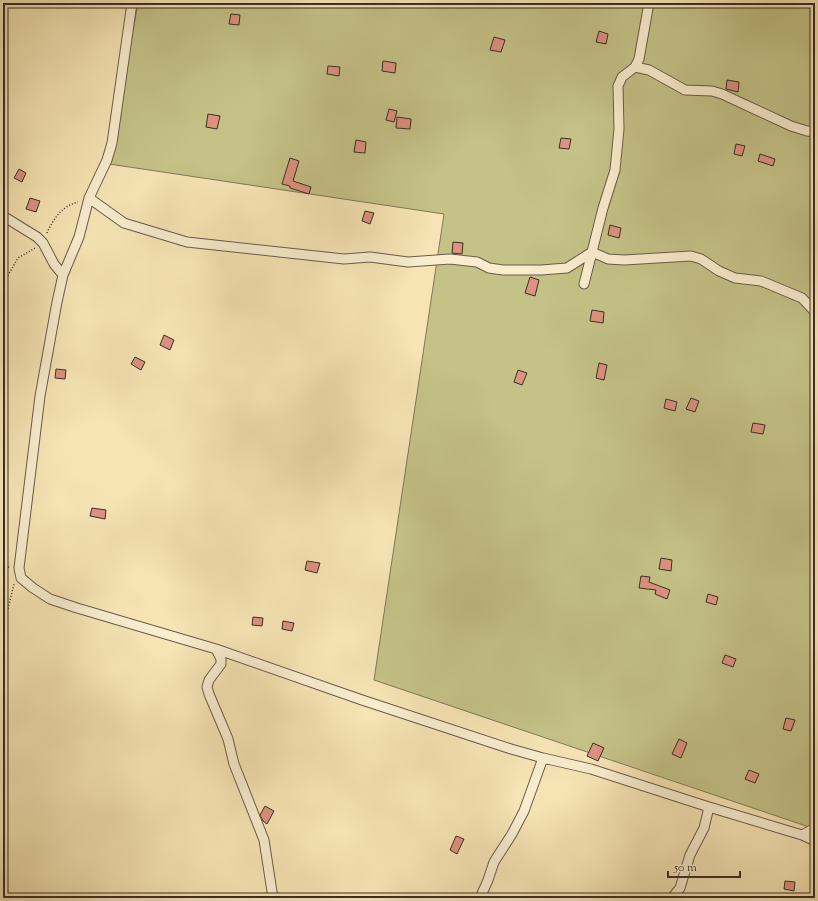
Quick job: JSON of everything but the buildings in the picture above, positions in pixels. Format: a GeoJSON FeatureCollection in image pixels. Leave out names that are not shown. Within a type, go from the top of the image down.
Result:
{"type":"FeatureCollection","features":[{"type":"Feature","properties":{"kind":"street"},"geometry":{"type":"LineString","coordinates":[[132,3],[112,143],[107,160],[89,198],[79,237],[63,275],[57,302],[40,396],[19,568],[21,578],[50,599],[77,608],[216,648],[462,734],[543,758],[591,769],[802,835],[815,841]]}},
{"type":"Feature","properties":{"kind":"street"},"geometry":{"type":"LineString","coordinates":[[584,284],[615,170],[619,129],[618,86],[622,77],[635,67],[639,59],[642,50],[649,3]]}},
{"type":"Feature","properties":{"kind":"street"},"geometry":{"type":"LineString","coordinates":[[635,67],[649,70],[685,90],[712,91],[722,94],[791,126],[806,131],[815,132]]}},
{"type":"Feature","properties":{"kind":"street"},"geometry":{"type":"LineString","coordinates":[[89,198],[124,223],[187,242],[344,259],[370,257],[408,262],[450,259],[476,262],[489,268],[504,270],[541,270],[567,268],[592,252]]}},
{"type":"Feature","properties":{"kind":"street"},"geometry":{"type":"LineString","coordinates":[[3,216],[37,237],[43,243],[54,264],[63,275]]}},
{"type":"Feature","properties":{"kind":"street"},"geometry":{"type":"LineString","coordinates":[[592,252],[608,259],[624,260],[691,256],[735,278],[761,281],[802,298],[815,312]]}},
{"type":"Feature","properties":{"kind":"street"},"geometry":{"type":"LineString","coordinates":[[216,648],[221,664],[209,680],[207,686],[228,739],[234,764],[264,840],[273,898]]}},
{"type":"Feature","properties":{"kind":"street"},"geometry":{"type":"LineString","coordinates":[[480,898],[494,862],[512,834],[524,811],[543,758]]}},
{"type":"Feature","properties":{"kind":"street"},"geometry":{"type":"LineString","coordinates":[[672,898],[680,888],[690,855],[704,828],[710,807]]}},
{"type":"Feature","properties":{"kind":"street"},"geometry":{"type":"LineString","coordinates":[[802,835],[815,828]]}},
{"type":"Feature","properties":{"kind":"path"},"geometry":{"type":"LineString","coordinates":[[3,564],[10,568]]}},
{"type":"Feature","properties":{"kind":"path"},"geometry":{"type":"LineString","coordinates":[[3,629],[14,583]]}},
{"type":"Feature","properties":{"kind":"shaded area"},"geometry":{"type":"Polygon","coordinates":[[[138,3],[815,3],[815,829],[374,680],[444,214],[109,164],[138,3]]]}}]}
